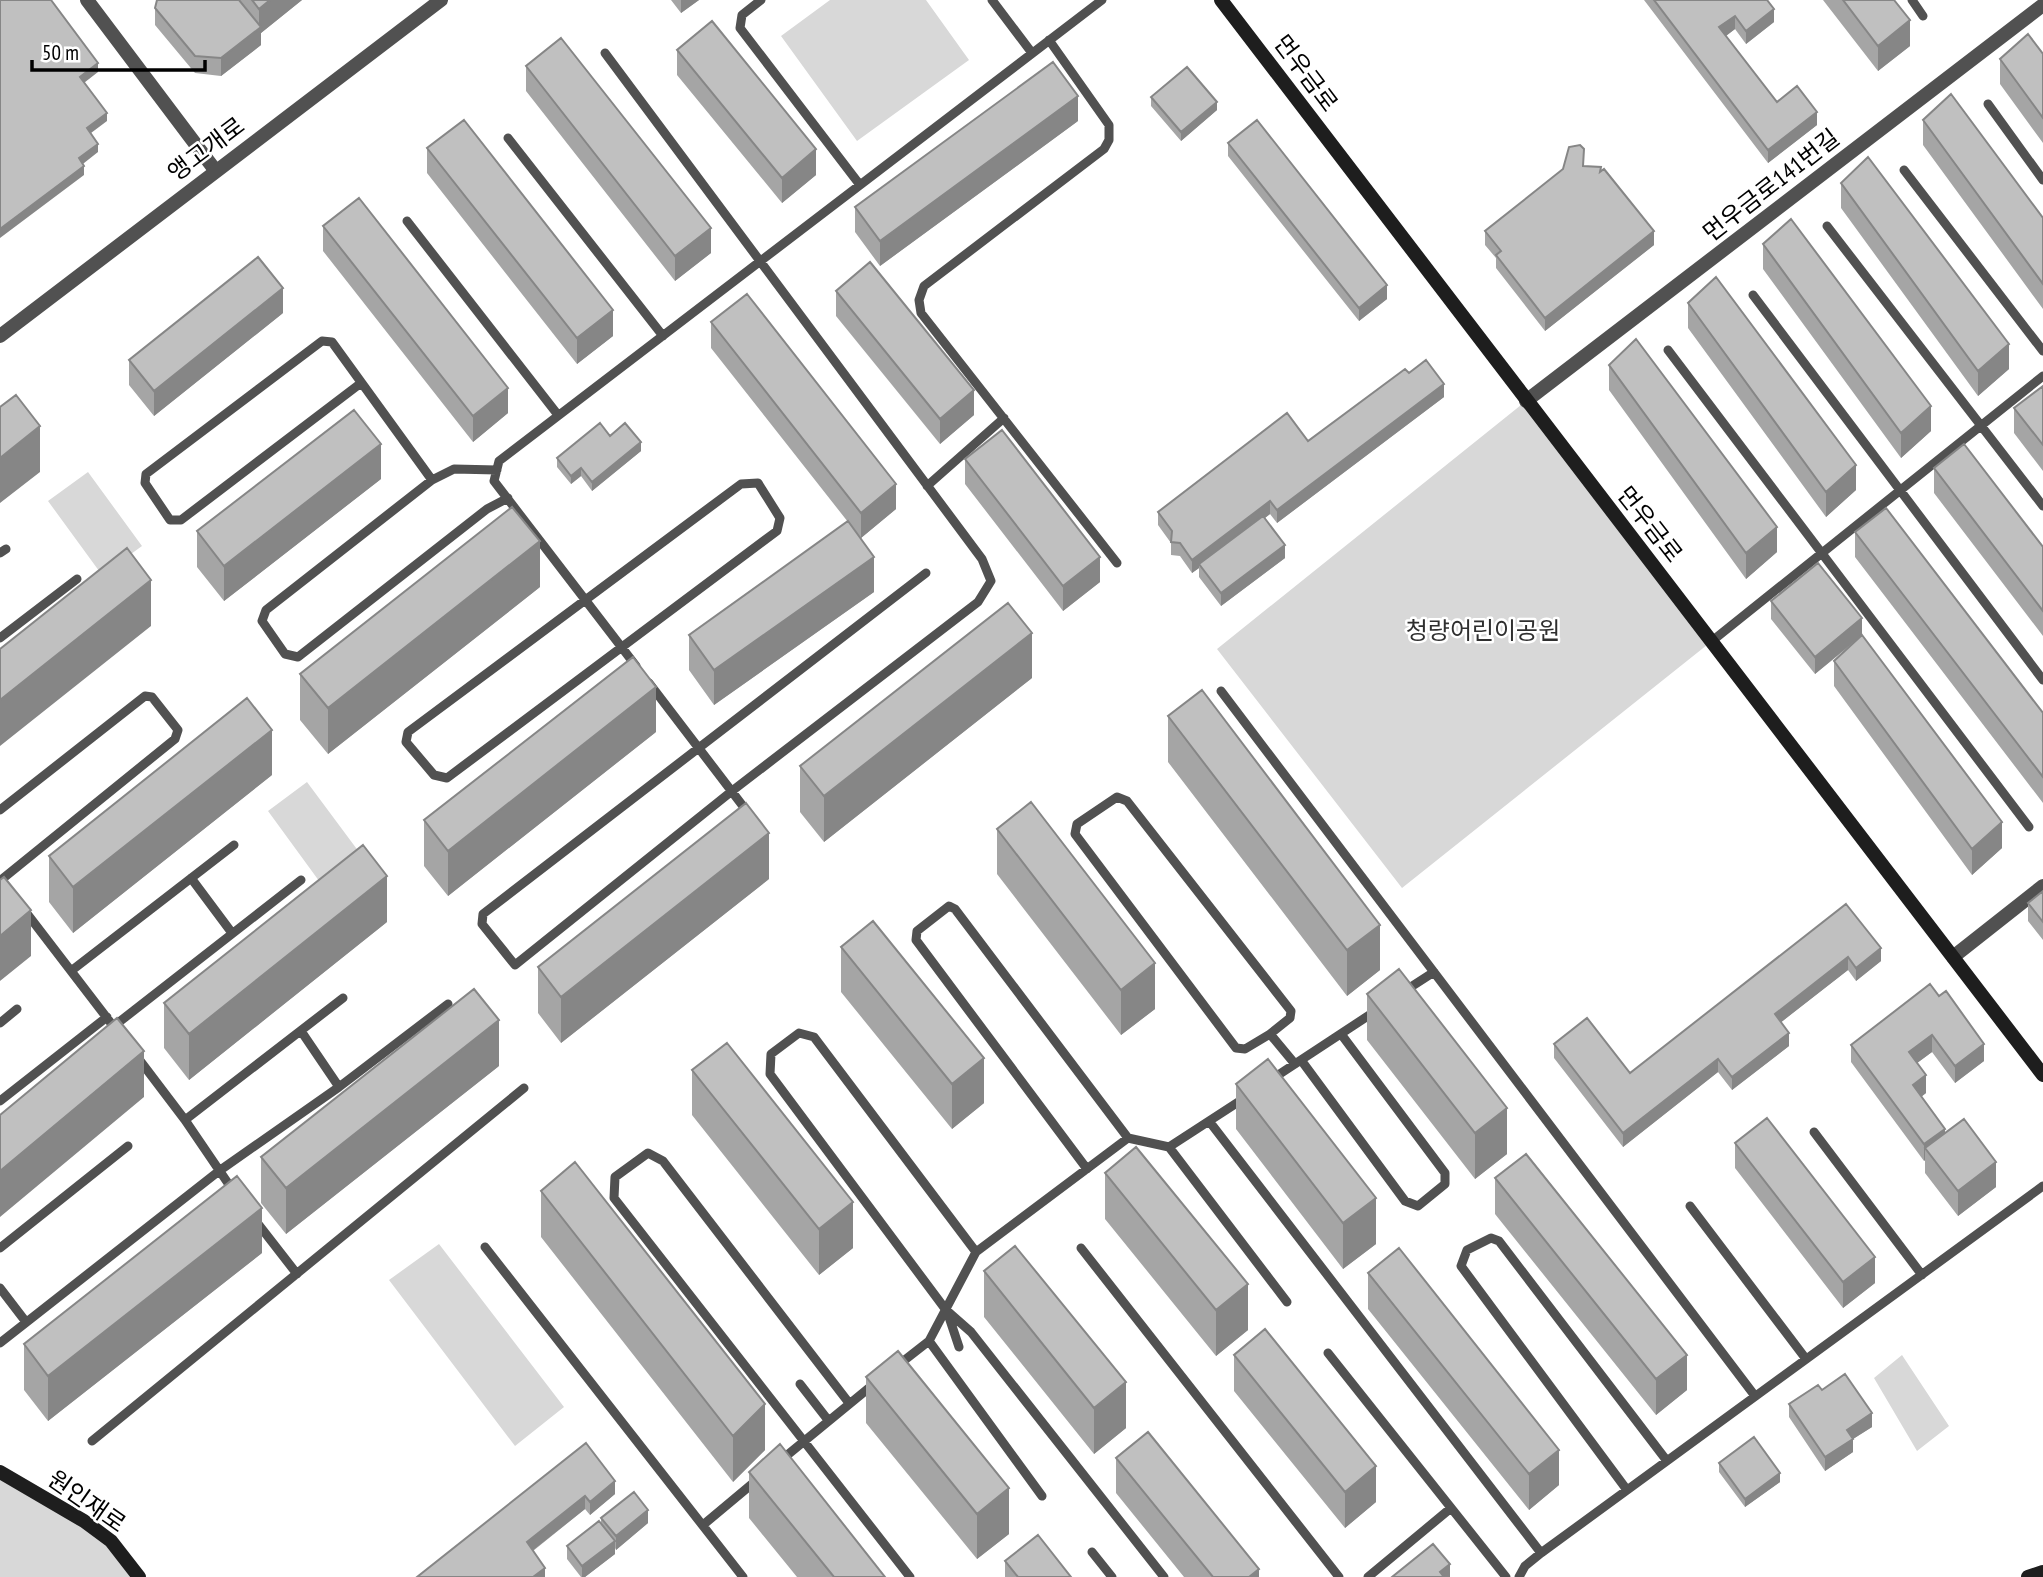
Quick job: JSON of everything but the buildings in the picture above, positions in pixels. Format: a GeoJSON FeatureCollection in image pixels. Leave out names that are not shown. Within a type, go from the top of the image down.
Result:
{"type":"FeatureCollection","features":[{"type":"Feature","properties":{"kind":"main road","name":"먼우금로"},"geometry":{"type":"LineString","coordinates":[[1221,0],[2043,1075]]}},
{"type":"Feature","properties":{"kind":"main road","name":"원인재로"},"geometry":{"type":"LineString","coordinates":[[0,1472],[84,1521],[111,1541],[139,1577]]}},
{"type":"Feature","properties":{"kind":"main road"},"geometry":{"type":"LineString","coordinates":[[2028,1577],[2043,1572]]}},
{"type":"Feature","properties":{"kind":"street"},"geometry":{"type":"LineString","coordinates":[[87,0],[215,170]]}},
{"type":"Feature","properties":{"kind":"street","name":"앵고개로"},"geometry":{"type":"LineString","coordinates":[[0,336],[442,0]]}},
{"type":"Feature","properties":{"kind":"street","name":"먼우금로141번길"},"geometry":{"type":"LineString","coordinates":[[1526,401],[2043,5]]}},
{"type":"Feature","properties":{"kind":"street"},"geometry":{"type":"LineString","coordinates":[[1953,957],[2043,886]]}},
{"type":"Feature","properties":{"kind":"lane"},"geometry":{"type":"LineString","coordinates":[[761,0],[742,15],[740,28],[860,185]]}},
{"type":"Feature","properties":{"kind":"lane"},"geometry":{"type":"LineString","coordinates":[[992,0],[1032,53]]}},
{"type":"Feature","properties":{"kind":"lane"},"geometry":{"type":"LineString","coordinates":[[755,822],[494,481],[499,461],[1102,0]]}},
{"type":"Feature","properties":{"kind":"lane"},"geometry":{"type":"LineString","coordinates":[[1912,0],[1923,16]]}},
{"type":"Feature","properties":{"kind":"lane"},"geometry":{"type":"LineString","coordinates":[[1049,40],[1110,125],[1109,139],[1104,149],[924,286],[919,300],[922,313],[1117,563]]}},
{"type":"Feature","properties":{"kind":"lane"},"geometry":{"type":"LineString","coordinates":[[605,53],[928,485],[982,559],[991,581],[978,602],[732,792],[516,965],[482,924],[483,914],[926,573]]}},
{"type":"Feature","properties":{"kind":"lane"},"geometry":{"type":"LineString","coordinates":[[1987,104],[2043,180]]}},
{"type":"Feature","properties":{"kind":"lane"},"geometry":{"type":"LineString","coordinates":[[508,138],[663,336]]}},
{"type":"Feature","properties":{"kind":"lane"},"geometry":{"type":"LineString","coordinates":[[1904,170],[2043,351]]}},
{"type":"Feature","properties":{"kind":"lane"},"geometry":{"type":"LineString","coordinates":[[407,221],[558,415]]}},
{"type":"Feature","properties":{"kind":"lane"},"geometry":{"type":"LineString","coordinates":[[1827,226],[2043,506]]}},
{"type":"Feature","properties":{"kind":"lane"},"geometry":{"type":"LineString","coordinates":[[1753,295],[2043,680]]}},
{"type":"Feature","properties":{"kind":"lane"},"geometry":{"type":"LineString","coordinates":[[361,383],[180,520],[170,520],[145,483],[146,474],[322,341],[332,342],[432,480]]}},
{"type":"Feature","properties":{"kind":"lane"},"geometry":{"type":"LineString","coordinates":[[1668,350],[2029,827]]}},
{"type":"Feature","properties":{"kind":"lane"},"geometry":{"type":"LineString","coordinates":[[1712,641],[2043,376]]}},
{"type":"Feature","properties":{"kind":"lane"},"geometry":{"type":"LineString","coordinates":[[928,485],[1004,418]]}},
{"type":"Feature","properties":{"kind":"lane"},"geometry":{"type":"LineString","coordinates":[[497,470],[454,469],[432,480],[266,610],[262,621],[285,654],[298,657],[487,509],[508,498]]}},
{"type":"Feature","properties":{"kind":"lane"},"geometry":{"type":"LineString","coordinates":[[741,484],[758,484],[780,518],[777,531],[622,647],[447,778],[434,775],[406,742],[408,732],[741,484]]}},
{"type":"Feature","properties":{"kind":"lane"},"geometry":{"type":"LineString","coordinates":[[0,638],[78,579]]}},
{"type":"Feature","properties":{"kind":"lane"},"geometry":{"type":"LineString","coordinates":[[1221,691],[1755,1396]]}},
{"type":"Feature","properties":{"kind":"lane"},"geometry":{"type":"LineString","coordinates":[[0,810],[145,696],[152,697],[178,730],[175,739],[0,879],[8,890]]}},
{"type":"Feature","properties":{"kind":"lane"},"geometry":{"type":"LineString","coordinates":[[1117,797],[1127,802],[1291,1011],[1290,1018],[1270,1034],[1245,1049],[1236,1048],[1075,834],[1077,824],[1117,797]]}},
{"type":"Feature","properties":{"kind":"lane"},"geometry":{"type":"LineString","coordinates":[[71,971],[234,845]]}},
{"type":"Feature","properties":{"kind":"lane"},"geometry":{"type":"LineString","coordinates":[[191,878],[232,933]]}},
{"type":"Feature","properties":{"kind":"lane"},"geometry":{"type":"LineString","coordinates":[[114,1026],[301,880]]}},
{"type":"Feature","properties":{"kind":"lane"},"geometry":{"type":"LineString","coordinates":[[16,900],[121,1037]]}},
{"type":"Feature","properties":{"kind":"lane"},"geometry":{"type":"LineString","coordinates":[[1087,1169],[916,940],[917,931],[949,906],[955,909],[1128,1138],[1169,1147],[1287,1302]]}},
{"type":"Feature","properties":{"kind":"lane"},"geometry":{"type":"LineString","coordinates":[[1399,995],[1434,972]]}},
{"type":"Feature","properties":{"kind":"lane"},"geometry":{"type":"LineString","coordinates":[[185,1120],[343,998]]}},
{"type":"Feature","properties":{"kind":"lane"},"geometry":{"type":"LineString","coordinates":[[0,1343],[219,1171],[339,1087],[448,1003]]}},
{"type":"Feature","properties":{"kind":"lane"},"geometry":{"type":"LineString","coordinates":[[1263,1085],[1387,1003]]}},
{"type":"Feature","properties":{"kind":"lane"},"geometry":{"type":"LineString","coordinates":[[0,1023],[17,1009]]}},
{"type":"Feature","properties":{"kind":"lane"},"geometry":{"type":"LineString","coordinates":[[0,1100],[107,1017]]}},
{"type":"Feature","properties":{"kind":"lane"},"geometry":{"type":"LineString","coordinates":[[300,1031],[339,1087]]}},
{"type":"Feature","properties":{"kind":"lane"},"geometry":{"type":"LineString","coordinates":[[976,1252],[814,1037],[799,1033],[771,1054],[770,1074],[946,1310],[971,1332],[1164,1577]]}},
{"type":"Feature","properties":{"kind":"lane"},"geometry":{"type":"LineString","coordinates":[[1270,1034],[1298,1062],[1405,1201],[1419,1206],[1445,1184],[1445,1173],[1340,1034]]}},
{"type":"Feature","properties":{"kind":"lane"},"geometry":{"type":"LineString","coordinates":[[130,1047],[244,1205]]}},
{"type":"Feature","properties":{"kind":"lane"},"geometry":{"type":"LineString","coordinates":[[92,1441],[524,1088]]}},
{"type":"Feature","properties":{"kind":"lane"},"geometry":{"type":"LineString","coordinates":[[1169,1147],[1252,1093]]}},
{"type":"Feature","properties":{"kind":"lane"},"geometry":{"type":"LineString","coordinates":[[1209,1121],[1541,1553]]}},
{"type":"Feature","properties":{"kind":"lane"},"geometry":{"type":"LineString","coordinates":[[1814,1132],[1922,1275]]}},
{"type":"Feature","properties":{"kind":"lane"},"geometry":{"type":"LineString","coordinates":[[889,1372],[929,1341],[976,1252],[1128,1138]]}},
{"type":"Feature","properties":{"kind":"lane"},"geometry":{"type":"LineString","coordinates":[[0,1248],[128,1146]]}},
{"type":"Feature","properties":{"kind":"lane"},"geometry":{"type":"LineString","coordinates":[[849,1403],[663,1161],[648,1153],[615,1177],[614,1198],[910,1577]]}},
{"type":"Feature","properties":{"kind":"lane"},"geometry":{"type":"LineString","coordinates":[[1519,1577],[1525,1566],[1541,1553],[2043,1186]]}},
{"type":"Feature","properties":{"kind":"lane"},"geometry":{"type":"LineString","coordinates":[[1690,1206],[1806,1359]]}},
{"type":"Feature","properties":{"kind":"lane"},"geometry":{"type":"LineString","coordinates":[[251,1215],[297,1274]]}},
{"type":"Feature","properties":{"kind":"lane"},"geometry":{"type":"LineString","coordinates":[[1628,1490],[1461,1266],[1467,1250],[1491,1238],[1499,1241],[1667,1461]]}},
{"type":"Feature","properties":{"kind":"lane"},"geometry":{"type":"LineString","coordinates":[[485,1247],[743,1577]]}},
{"type":"Feature","properties":{"kind":"lane"},"geometry":{"type":"LineString","coordinates":[[1081,1248],[1339,1577]]}},
{"type":"Feature","properties":{"kind":"lane"},"geometry":{"type":"LineString","coordinates":[[0,1288],[26,1322]]}},
{"type":"Feature","properties":{"kind":"lane"},"geometry":{"type":"LineString","coordinates":[[946,1310],[960,1347]]}},
{"type":"Feature","properties":{"kind":"lane"},"geometry":{"type":"LineString","coordinates":[[929,1341],[1042,1496]]}},
{"type":"Feature","properties":{"kind":"lane"},"geometry":{"type":"LineString","coordinates":[[1328,1353],[1506,1577]]}},
{"type":"Feature","properties":{"kind":"lane"},"geometry":{"type":"LineString","coordinates":[[774,1465],[879,1380]]}},
{"type":"Feature","properties":{"kind":"lane"},"geometry":{"type":"LineString","coordinates":[[800,1384],[828,1420]]}},
{"type":"Feature","properties":{"kind":"lane"},"geometry":{"type":"LineString","coordinates":[[703,1525],[764,1474]]}},
{"type":"Feature","properties":{"kind":"lane"},"geometry":{"type":"LineString","coordinates":[[1368,1577],[1451,1508]]}},
{"type":"Feature","properties":{"kind":"lane"},"geometry":{"type":"LineString","coordinates":[[1093,1552],[1112,1577]]}},
{"type":"Feature","properties":{"kind":"green space"},"geometry":{"type":"Polygon","coordinates":[[[830,0],[926,0],[969,60],[857,141],[781,36],[830,0]]]}},
{"type":"Feature","properties":{"kind":"green space","name":"청량어린이공원"},"geometry":{"type":"Polygon","coordinates":[[[1526,401],[1712,641],[1402,888],[1217,649],[1526,401]]]}},
{"type":"Feature","properties":{"kind":"green space"},"geometry":{"type":"Polygon","coordinates":[[[88,472],[142,546],[102,575],[48,501],[88,472]]]}},
{"type":"Feature","properties":{"kind":"green space"},"geometry":{"type":"Polygon","coordinates":[[[307,782],[362,856],[322,885],[268,811],[307,782]]]}},
{"type":"Feature","properties":{"kind":"green space"},"geometry":{"type":"Polygon","coordinates":[[[439,1244],[564,1407],[515,1446],[389,1280],[439,1244]]]}},
{"type":"Feature","properties":{"kind":"green space"},"geometry":{"type":"Polygon","coordinates":[[[1902,1355],[1949,1426],[1917,1451],[1874,1378],[1902,1355]]]}},
{"type":"Feature","properties":{"kind":"green space"},"geometry":{"type":"Polygon","coordinates":[[[0,1472],[84,1521],[139,1577],[0,1577],[0,1472]]]}}]}
